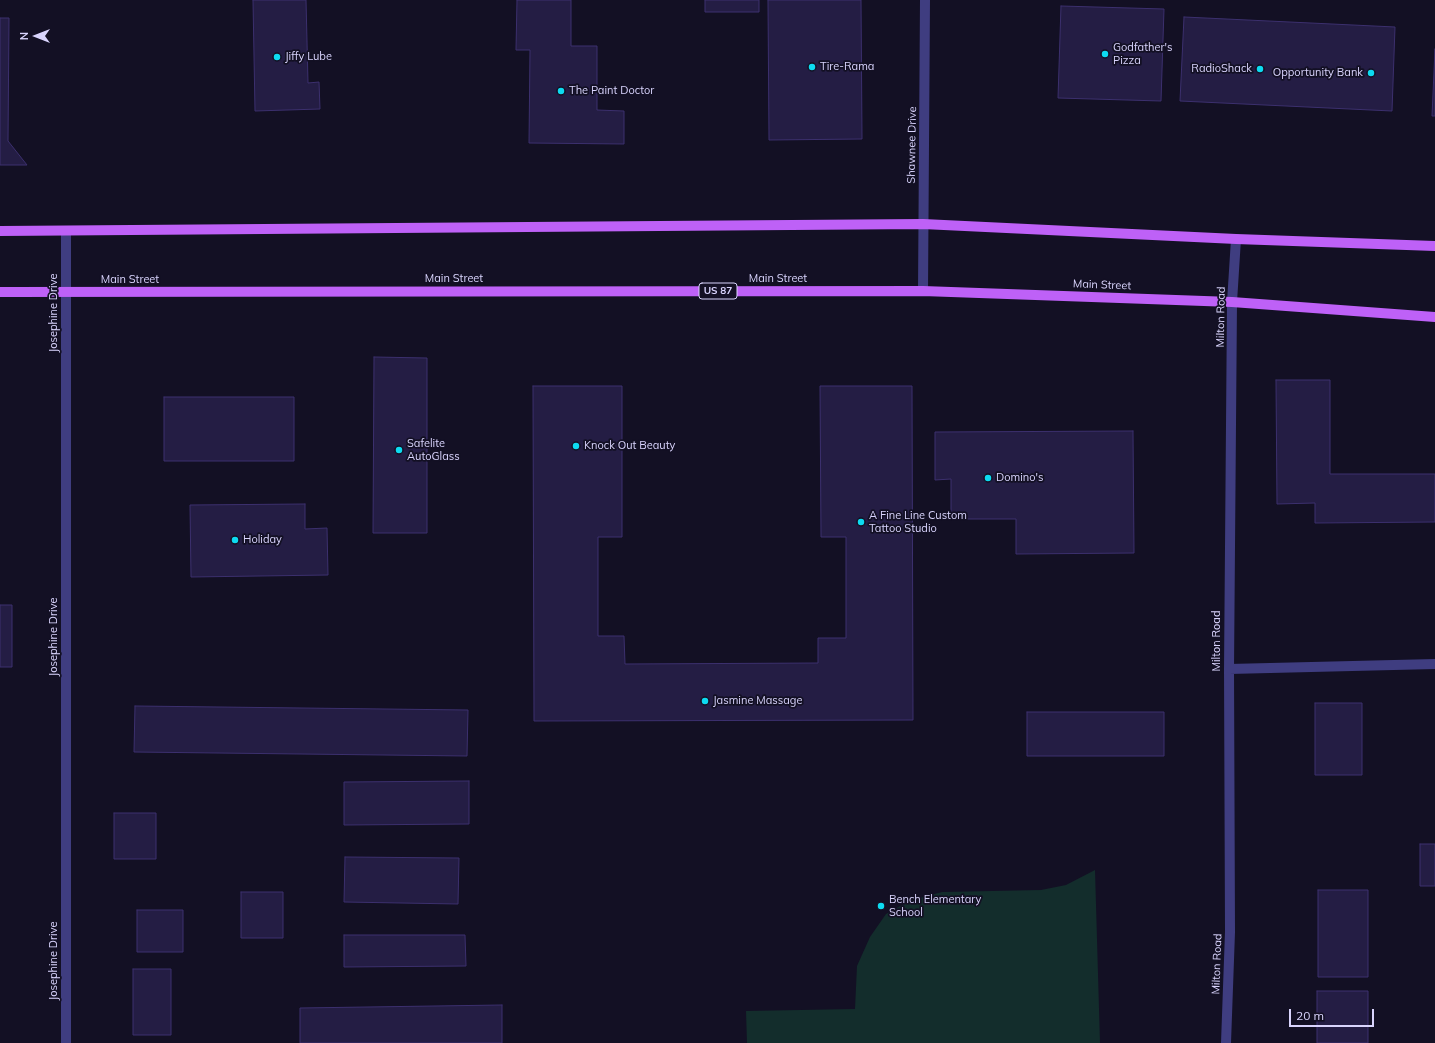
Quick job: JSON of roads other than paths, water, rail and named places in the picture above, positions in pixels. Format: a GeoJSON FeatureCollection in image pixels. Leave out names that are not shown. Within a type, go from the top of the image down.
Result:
{"type":"FeatureCollection","features":[{"type":"Feature","properties":{"kind":"main road"},"geometry":{"type":"LineString","coordinates":[[0,230],[66,231],[923,224],[1236,239],[1435,246]]}},
{"type":"Feature","properties":{"kind":"main road","name":"Main Street"},"geometry":{"type":"LineString","coordinates":[[0,292],[923,290],[1232,302],[1435,316]]}},
{"type":"Feature","properties":{"kind":"street","name":"Shawnee Drive"},"geometry":{"type":"LineString","coordinates":[[923,290],[925,0]]}},
{"type":"Feature","properties":{"kind":"street","name":"Josephine Drive"},"geometry":{"type":"LineString","coordinates":[[66,231],[66,1043]]}},
{"type":"Feature","properties":{"kind":"street","name":"Milton Road"},"geometry":{"type":"LineString","coordinates":[[1226,1043],[1230,932],[1228,669],[1232,302],[1236,239]]}},
{"type":"Feature","properties":{"kind":"street"},"geometry":{"type":"LineString","coordinates":[[1228,669],[1435,664]]}},
{"type":"Feature","properties":{"kind":"place","name":"Godfather's Pizza"},"geometry":{"type":"Point","coordinates":[1105,54]}},
{"type":"Feature","properties":{"kind":"place","name":"Jiffy Lube"},"geometry":{"type":"Point","coordinates":[277,57]}},
{"type":"Feature","properties":{"kind":"place","name":"Tire-Rama"},"geometry":{"type":"Point","coordinates":[812,67]}},
{"type":"Feature","properties":{"kind":"place","name":"RadioShack"},"geometry":{"type":"Point","coordinates":[1260,69]}},
{"type":"Feature","properties":{"kind":"place","name":"Opportunity Bank"},"geometry":{"type":"Point","coordinates":[1371,73]}},
{"type":"Feature","properties":{"kind":"place","name":"The Paint Doctor"},"geometry":{"type":"Point","coordinates":[561,91]}},
{"type":"Feature","properties":{"kind":"place","name":"Knock Out Beauty"},"geometry":{"type":"Point","coordinates":[576,446]}},
{"type":"Feature","properties":{"kind":"place","name":"Safelite AutoGlass"},"geometry":{"type":"Point","coordinates":[399,450]}},
{"type":"Feature","properties":{"kind":"place","name":"Domino's"},"geometry":{"type":"Point","coordinates":[988,478]}},
{"type":"Feature","properties":{"kind":"place","name":"A Fine Line Custom Tattoo Studio"},"geometry":{"type":"Point","coordinates":[861,522]}},
{"type":"Feature","properties":{"kind":"place","name":"Holiday"},"geometry":{"type":"Point","coordinates":[235,540]}},
{"type":"Feature","properties":{"kind":"place","name":"Jasmine Massage"},"geometry":{"type":"Point","coordinates":[705,701]}},
{"type":"Feature","properties":{"kind":"place","name":"Bench Elementary School"},"geometry":{"type":"Point","coordinates":[881,906]}}]}
